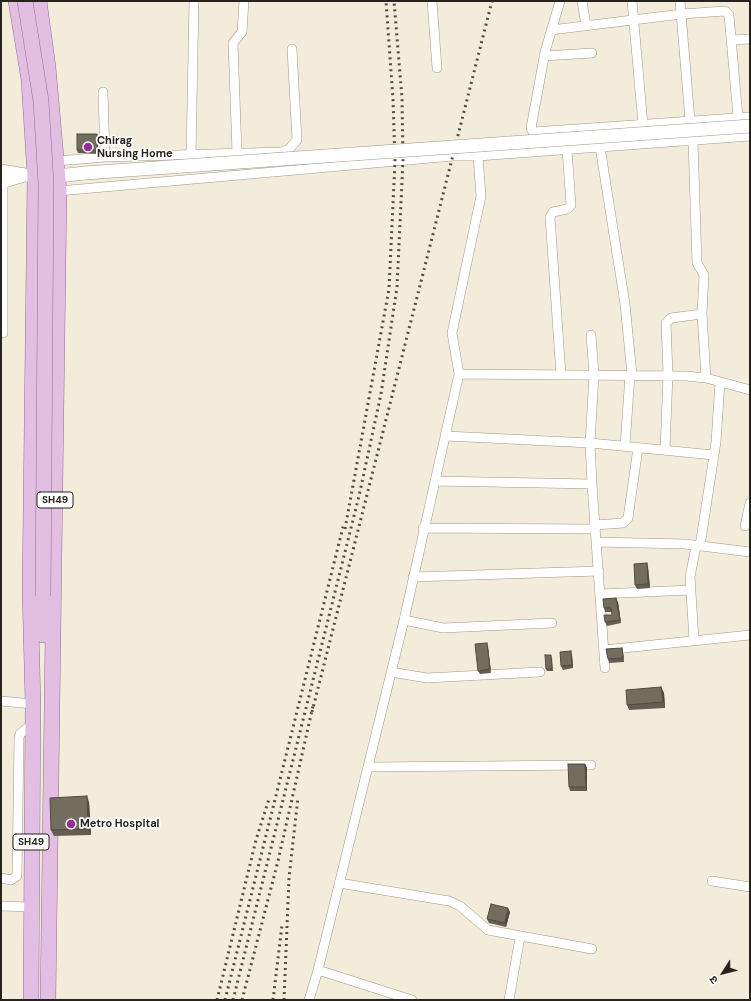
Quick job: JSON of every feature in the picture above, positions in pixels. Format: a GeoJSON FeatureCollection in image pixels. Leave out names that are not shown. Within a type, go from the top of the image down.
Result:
{"type":"FeatureCollection","features":[{"type":"Feature","properties":{"kind":"main road","name":"SH49"},"geometry":{"type":"LineString","coordinates":[[16,1],[29,80],[30,590],[33,704],[31,1000]]}},
{"type":"Feature","properties":{"kind":"main road","name":"SH49"},"geometry":{"type":"LineString","coordinates":[[24,1],[42,100],[46,184],[43,596],[44,656]]}},
{"type":"Feature","properties":{"kind":"main road","name":"SH49"},"geometry":{"type":"LineString","coordinates":[[39,1],[59,184],[48,1000]]}},
{"type":"Feature","properties":{"kind":"main road"},"geometry":{"type":"LineString","coordinates":[[2,178],[30,175],[59,184],[85,173],[750,126]]}},
{"type":"Feature","properties":{"kind":"main road"},"geometry":{"type":"LineString","coordinates":[[32,672],[44,656]]}},
{"type":"Feature","properties":{"kind":"main road"},"geometry":{"type":"LineString","coordinates":[[44,656],[52,675]]}},
{"type":"Feature","properties":{"kind":"street"},"geometry":{"type":"LineString","coordinates":[[191,155],[194,1]]}},
{"type":"Feature","properties":{"kind":"street"},"geometry":{"type":"LineString","coordinates":[[237,153],[233,43],[243,27],[244,1]]}},
{"type":"Feature","properties":{"kind":"street"},"geometry":{"type":"LineString","coordinates":[[432,1],[437,68]]}},
{"type":"Feature","properties":{"kind":"street"},"geometry":{"type":"LineString","coordinates":[[560,1],[544,56],[531,128],[533,132],[750,116]]}},
{"type":"Feature","properties":{"kind":"street"},"geometry":{"type":"LineString","coordinates":[[582,1],[586,26]]}},
{"type":"Feature","properties":{"kind":"street"},"geometry":{"type":"LineString","coordinates":[[632,1],[643,125]]}},
{"type":"Feature","properties":{"kind":"street"},"geometry":{"type":"LineString","coordinates":[[680,1],[690,121]]}},
{"type":"Feature","properties":{"kind":"street"},"geometry":{"type":"LineString","coordinates":[[551,30],[682,14],[725,11],[729,15],[738,118]]}},
{"type":"Feature","properties":{"kind":"street"},"geometry":{"type":"LineString","coordinates":[[731,40],[750,39]]}},
{"type":"Feature","properties":{"kind":"street"},"geometry":{"type":"LineString","coordinates":[[57,161],[106,157],[282,152],[294,144],[297,140],[292,50]]}},
{"type":"Feature","properties":{"kind":"street"},"geometry":{"type":"LineString","coordinates":[[544,56],[592,53]]}},
{"type":"Feature","properties":{"kind":"street"},"geometry":{"type":"LineString","coordinates":[[102,92],[106,157]]}},
{"type":"Feature","properties":{"kind":"street"},"geometry":{"type":"LineString","coordinates":[[59,184],[750,136]]}},
{"type":"Feature","properties":{"kind":"street"},"geometry":{"type":"LineString","coordinates":[[693,141],[697,263],[704,275],[702,314],[706,378]]}},
{"type":"Feature","properties":{"kind":"street"},"geometry":{"type":"LineString","coordinates":[[600,147],[625,304],[631,375],[625,446]]}},
{"type":"Feature","properties":{"kind":"street"},"geometry":{"type":"LineString","coordinates":[[561,375],[550,217],[553,212],[567,210],[571,205],[567,149]]}},
{"type":"Feature","properties":{"kind":"street"},"geometry":{"type":"LineString","coordinates":[[309,1000],[318,970],[404,620],[459,374],[452,333],[481,196],[478,156]]}},
{"type":"Feature","properties":{"kind":"street"},"geometry":{"type":"LineString","coordinates":[[2,178],[3,333]]}},
{"type":"Feature","properties":{"kind":"street"},"geometry":{"type":"LineString","coordinates":[[665,450],[668,375],[666,323],[671,318],[702,314]]}},
{"type":"Feature","properties":{"kind":"street"},"geometry":{"type":"LineString","coordinates":[[591,335],[594,375],[590,443],[605,668]]}},
{"type":"Feature","properties":{"kind":"street"},"geometry":{"type":"LineString","coordinates":[[459,374],[668,375],[706,378],[750,390]]}},
{"type":"Feature","properties":{"kind":"street"},"geometry":{"type":"LineString","coordinates":[[694,640],[690,571],[698,546],[714,455],[720,382]]}},
{"type":"Feature","properties":{"kind":"street"},"geometry":{"type":"LineString","coordinates":[[446,436],[590,443],[714,455]]}},
{"type":"Feature","properties":{"kind":"street"},"geometry":{"type":"LineString","coordinates":[[424,528],[595,527],[623,523],[628,518],[638,448]]}},
{"type":"Feature","properties":{"kind":"street"},"geometry":{"type":"LineString","coordinates":[[435,481],[592,484]]}},
{"type":"Feature","properties":{"kind":"street"},"geometry":{"type":"LineString","coordinates":[[745,526],[750,503]]}},
{"type":"Feature","properties":{"kind":"street"},"geometry":{"type":"LineString","coordinates":[[596,542],[698,546],[750,552]]}},
{"type":"Feature","properties":{"kind":"street"},"geometry":{"type":"LineString","coordinates":[[413,577],[599,571]]}},
{"type":"Feature","properties":{"kind":"street"},"geometry":{"type":"LineString","coordinates":[[601,594],[691,590]]}},
{"type":"Feature","properties":{"kind":"street"},"geometry":{"type":"LineString","coordinates":[[404,620],[448,628],[552,623]]}},
{"type":"Feature","properties":{"kind":"street"},"geometry":{"type":"LineString","coordinates":[[604,650],[750,635]]}},
{"type":"Feature","properties":{"kind":"street"},"geometry":{"type":"LineString","coordinates":[[391,672],[427,678],[540,672]]}},
{"type":"Feature","properties":{"kind":"street"},"geometry":{"type":"LineString","coordinates":[[1,701],[33,704]]}},
{"type":"Feature","properties":{"kind":"street"},"geometry":{"type":"LineString","coordinates":[[1,878],[11,880],[17,876],[19,738],[32,724]]}},
{"type":"Feature","properties":{"kind":"street"},"geometry":{"type":"LineString","coordinates":[[368,767],[591,765]]}},
{"type":"Feature","properties":{"kind":"street"},"geometry":{"type":"LineString","coordinates":[[712,881],[750,888]]}},
{"type":"Feature","properties":{"kind":"street"},"geometry":{"type":"LineString","coordinates":[[339,883],[449,901],[460,906],[488,930],[592,949]]}},
{"type":"Feature","properties":{"kind":"street"},"geometry":{"type":"LineString","coordinates":[[1,906],[31,907]]}},
{"type":"Feature","properties":{"kind":"street"},"geometry":{"type":"LineString","coordinates":[[509,1000],[520,937]]}},
{"type":"Feature","properties":{"kind":"street"},"geometry":{"type":"LineString","coordinates":[[318,970],[412,1000]]}},
{"type":"Feature","properties":{"kind":"building"},"geometry":{"type":"Polygon","coordinates":[[[77,134],[97,134],[97,150],[77,150],[77,134]]]}},
{"type":"Feature","properties":{"kind":"building"},"geometry":{"type":"Polygon","coordinates":[[[647,563],[648,584],[635,585],[634,564],[647,563]]]}},
{"type":"Feature","properties":{"kind":"building"},"geometry":{"type":"Polygon","coordinates":[[[616,598],[620,620],[605,622],[604,615],[612,615],[611,608],[604,608],[603,599],[616,598]]]}},
{"type":"Feature","properties":{"kind":"building"},"geometry":{"type":"Polygon","coordinates":[[[487,643],[490,669],[478,671],[475,644],[487,643]]]}},
{"type":"Feature","properties":{"kind":"building"},"geometry":{"type":"Polygon","coordinates":[[[622,648],[623,658],[608,659],[606,649],[622,648]]]}},
{"type":"Feature","properties":{"kind":"building"},"geometry":{"type":"Polygon","coordinates":[[[571,651],[572,665],[561,666],[560,652],[571,651]]]}},
{"type":"Feature","properties":{"kind":"building"},"geometry":{"type":"Polygon","coordinates":[[[545,655],[551,655],[552,669],[546,669],[545,655]]]}},
{"type":"Feature","properties":{"kind":"building"},"geometry":{"type":"Polygon","coordinates":[[[661,687],[663,702],[627,705],[626,690],[661,687]]]}},
{"type":"Feature","properties":{"kind":"building"},"geometry":{"type":"Polygon","coordinates":[[[568,764],[585,764],[586,787],[569,787],[568,764]]]}},
{"type":"Feature","properties":{"kind":"building"},"geometry":{"type":"Polygon","coordinates":[[[87,796],[88,829],[51,830],[50,798],[87,796]]]}},
{"type":"Feature","properties":{"kind":"building"},"geometry":{"type":"Polygon","coordinates":[[[491,904],[508,908],[505,923],[487,919],[491,904]]]}},
{"type":"Feature","properties":{"kind":"railway"},"geometry":{"type":"LineString","coordinates":[[345,529],[389,289],[395,161],[393,99],[386,1]]}},
{"type":"Feature","properties":{"kind":"railway"},"geometry":{"type":"LineString","coordinates":[[233,1000],[359,496],[381,394],[397,287],[403,160],[402,98],[394,1]]}},
{"type":"Feature","properties":{"kind":"railway"},"geometry":{"type":"LineString","coordinates":[[312,712],[492,1]]}},
{"type":"Feature","properties":{"kind":"railway"},"geometry":{"type":"LineString","coordinates":[[225,1000],[344,523]]}},
{"type":"Feature","properties":{"kind":"railway"},"geometry":{"type":"LineString","coordinates":[[242,1000],[278,861],[313,706]]}},
{"type":"Feature","properties":{"kind":"railway"},"geometry":{"type":"LineString","coordinates":[[284,1000],[289,878],[298,797]]}},
{"type":"Feature","properties":{"kind":"railway"},"geometry":{"type":"LineString","coordinates":[[217,1000],[256,840],[269,799]]}},
{"type":"Feature","properties":{"kind":"railway"},"geometry":{"type":"LineString","coordinates":[[273,1000],[282,925]]}},
{"type":"Feature","properties":{"kind":"place","name":"Chirag Nursing Home"},"geometry":{"type":"Point","coordinates":[88,147]}},
{"type":"Feature","properties":{"kind":"place","name":"Metro Hospital"},"geometry":{"type":"Point","coordinates":[71,824]}}]}
